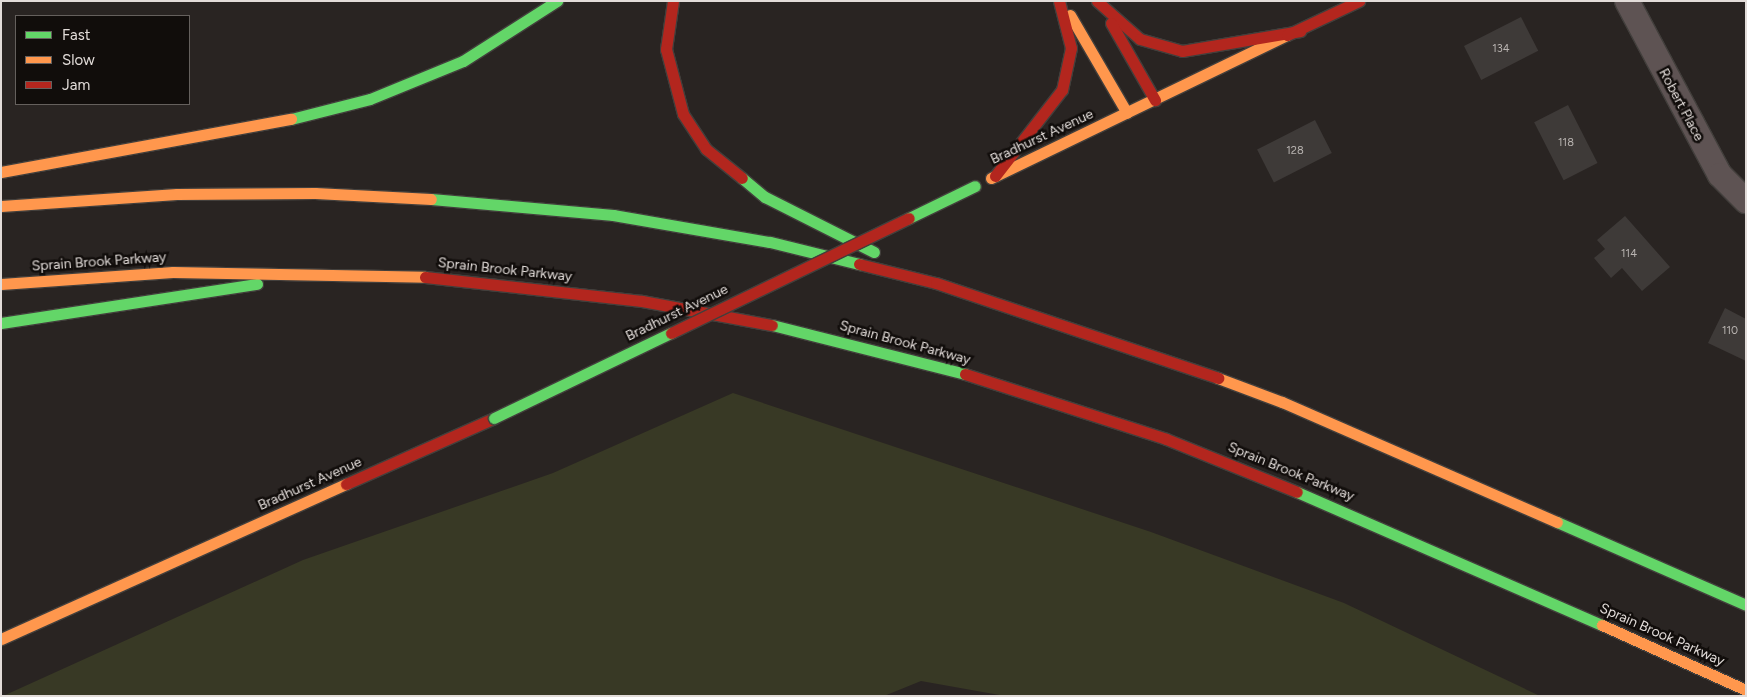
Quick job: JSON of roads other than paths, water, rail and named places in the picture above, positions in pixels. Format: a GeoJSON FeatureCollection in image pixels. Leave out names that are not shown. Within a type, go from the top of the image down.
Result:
{"type":"FeatureCollection","features":[{"type":"Feature","properties":{"kind":"main road"},"geometry":{"type":"LineString","coordinates":[[1,172],[270,124],[370,99],[463,61],[557,1]]}},
{"type":"Feature","properties":{"kind":"main road"},"geometry":{"type":"LineString","coordinates":[[673,1],[667,34],[669,72],[683,114],[706,149],[765,197],[936,283]]}},
{"type":"Feature","properties":{"kind":"main road"},"geometry":{"type":"LineString","coordinates":[[1060,1],[1127,114]]}},
{"type":"Feature","properties":{"kind":"main road"},"geometry":{"type":"LineString","coordinates":[[995,176],[1044,117],[1062,90],[1071,48],[1060,1]]}},
{"type":"Feature","properties":{"kind":"main road"},"geometry":{"type":"LineString","coordinates":[[1097,1],[1140,39],[1182,51],[1300,31]]}},
{"type":"Feature","properties":{"kind":"main road"},"geometry":{"type":"LineString","coordinates":[[1097,1],[1155,100]]}},
{"type":"Feature","properties":{"kind":"main road","name":"Bradhurst Avenue"},"geometry":{"type":"LineString","coordinates":[[1,639],[494,418],[1359,1]]}},
{"type":"Feature","properties":{"kind":"main road"},"geometry":{"type":"LineString","coordinates":[[1,206],[187,194],[315,193],[472,201],[692,227],[936,283],[1119,342],[1282,402],[1746,605]]}},
{"type":"Feature","properties":{"kind":"main road"},"geometry":{"type":"LineString","coordinates":[[1,323],[331,271]]}},
{"type":"Feature","properties":{"kind":"main road","name":"Sprain Brook Parkway"},"geometry":{"type":"LineString","coordinates":[[1,284],[173,272],[331,271],[484,282],[642,301],[796,330],[984,379],[1261,476],[1746,690]]}},
{"type":"Feature","properties":{"kind":"street","name":"Robert Place"},"geometry":{"type":"LineString","coordinates":[[1627,1],[1720,175],[1746,201]]}}]}
